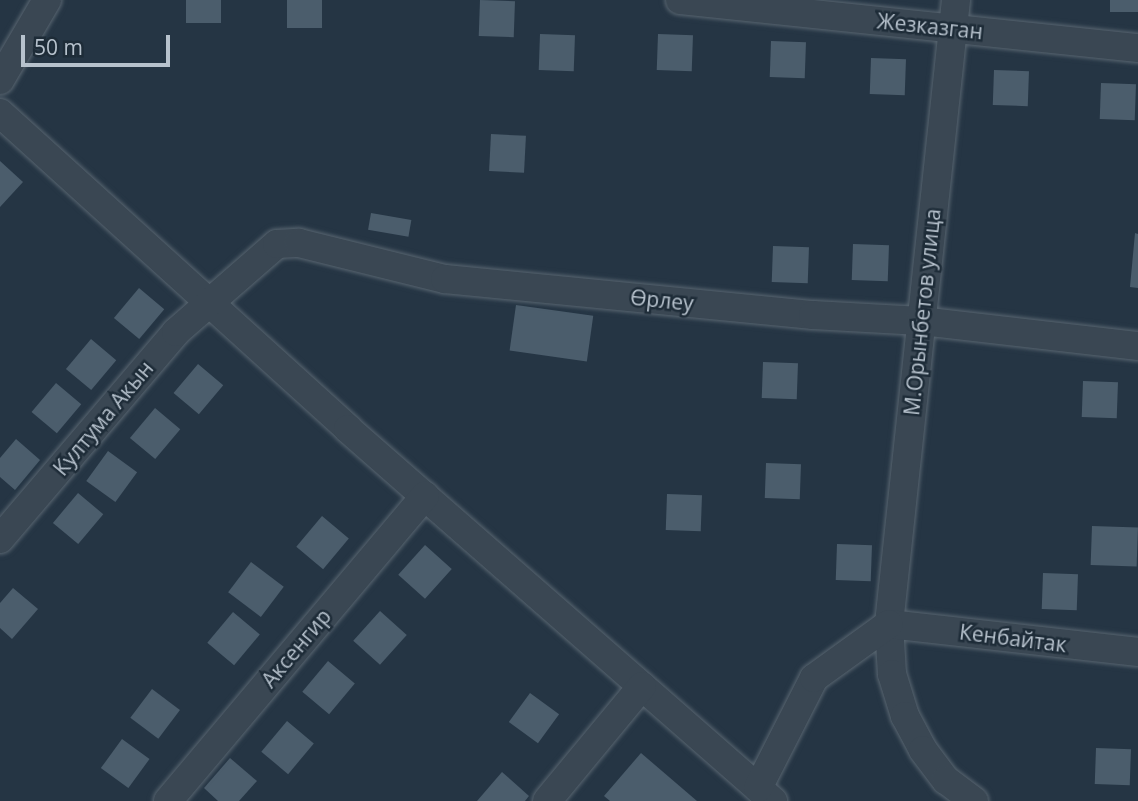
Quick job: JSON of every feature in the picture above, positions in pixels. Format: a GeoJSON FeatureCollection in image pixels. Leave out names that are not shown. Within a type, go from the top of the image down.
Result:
{"type":"FeatureCollection","features":[{"type":"Feature","properties":{"kind":"street"},"geometry":{"type":"LineString","coordinates":[[0,80],[47,0]]}},
{"type":"Feature","properties":{"kind":"street","name":"Жезказган"},"geometry":{"type":"LineString","coordinates":[[680,0],[1138,48]]}},
{"type":"Feature","properties":{"kind":"street","name":"М.Орынбетов улица"},"geometry":{"type":"LineString","coordinates":[[956,0],[888,624],[892,674],[905,716],[923,750],[946,780],[974,801]]}},
{"type":"Feature","properties":{"kind":"street"},"geometry":{"type":"LineString","coordinates":[[0,113],[425,496],[765,794],[814,678],[888,624]]}},
{"type":"Feature","properties":{"kind":"street","name":"Өрлеу"},"geometry":{"type":"LineString","coordinates":[[212,303],[277,244],[299,243],[445,279],[813,315],[921,321],[1138,346]]}},
{"type":"Feature","properties":{"kind":"street","name":"Култума Акын"},"geometry":{"type":"LineString","coordinates":[[0,539],[176,332],[212,303]]}},
{"type":"Feature","properties":{"kind":"street","name":"Аксенгир"},"geometry":{"type":"LineString","coordinates":[[168,801],[425,496]]}},
{"type":"Feature","properties":{"kind":"street","name":"Кенбайтак"},"geometry":{"type":"LineString","coordinates":[[888,624],[1138,652]]}},
{"type":"Feature","properties":{"kind":"street"},"geometry":{"type":"LineString","coordinates":[[547,801],[642,686]]}},
{"type":"Feature","properties":{"kind":"building"},"geometry":{"type":"Polygon","coordinates":[[[186,0],[221,0],[221,23],[186,23],[186,0]]]}},
{"type":"Feature","properties":{"kind":"building"},"geometry":{"type":"Polygon","coordinates":[[[287,0],[322,0],[322,28],[287,28],[287,0]]]}},
{"type":"Feature","properties":{"kind":"building"},"geometry":{"type":"Polygon","coordinates":[[[480,0],[515,1],[514,37],[479,36],[480,0]]]}},
{"type":"Feature","properties":{"kind":"building"},"geometry":{"type":"Polygon","coordinates":[[[1110,0],[1138,0],[1138,12],[1110,12],[1110,0]]]}},
{"type":"Feature","properties":{"kind":"building"},"geometry":{"type":"Polygon","coordinates":[[[540,34],[575,35],[574,71],[539,70],[540,34]]]}},
{"type":"Feature","properties":{"kind":"building"},"geometry":{"type":"Polygon","coordinates":[[[658,34],[693,35],[692,71],[657,70],[658,34]]]}},
{"type":"Feature","properties":{"kind":"building"},"geometry":{"type":"Polygon","coordinates":[[[771,41],[806,42],[805,78],[770,77],[771,41]]]}},
{"type":"Feature","properties":{"kind":"building"},"geometry":{"type":"Polygon","coordinates":[[[871,58],[906,59],[905,95],[870,94],[871,58]]]}},
{"type":"Feature","properties":{"kind":"building"},"geometry":{"type":"Polygon","coordinates":[[[994,70],[1029,71],[1028,106],[993,105],[994,70]]]}},
{"type":"Feature","properties":{"kind":"building"},"geometry":{"type":"Polygon","coordinates":[[[1101,83],[1136,84],[1135,120],[1100,119],[1101,83]]]}},
{"type":"Feature","properties":{"kind":"building"},"geometry":{"type":"Polygon","coordinates":[[[491,134],[526,136],[524,173],[489,171],[491,134]]]}},
{"type":"Feature","properties":{"kind":"building"},"geometry":{"type":"Polygon","coordinates":[[[0,161],[23,182],[0,207],[0,161]]]}},
{"type":"Feature","properties":{"kind":"building"},"geometry":{"type":"Polygon","coordinates":[[[371,213],[411,220],[408,237],[368,230],[371,213]]]}},
{"type":"Feature","properties":{"kind":"building"},"geometry":{"type":"Polygon","coordinates":[[[1135,233],[1138,234],[1138,288],[1130,287],[1135,233]]]}},
{"type":"Feature","properties":{"kind":"building"},"geometry":{"type":"Polygon","coordinates":[[[853,244],[889,245],[888,281],[852,280],[853,244]]]}},
{"type":"Feature","properties":{"kind":"building"},"geometry":{"type":"Polygon","coordinates":[[[773,246],[809,247],[808,283],[772,282],[773,246]]]}},
{"type":"Feature","properties":{"kind":"building"},"geometry":{"type":"Polygon","coordinates":[[[139,288],[164,309],[139,339],[114,318],[139,288]]]}},
{"type":"Feature","properties":{"kind":"building"},"geometry":{"type":"Polygon","coordinates":[[[516,305],[593,316],[587,361],[510,351],[516,305]]]}},
{"type":"Feature","properties":{"kind":"building"},"geometry":{"type":"Polygon","coordinates":[[[91,339],[116,360],[91,390],[66,369],[91,339]]]}},
{"type":"Feature","properties":{"kind":"building"},"geometry":{"type":"Polygon","coordinates":[[[763,362],[798,363],[797,399],[762,398],[763,362]]]}},
{"type":"Feature","properties":{"kind":"building"},"geometry":{"type":"Polygon","coordinates":[[[198,364],[223,385],[199,414],[174,393],[198,364]]]}},
{"type":"Feature","properties":{"kind":"building"},"geometry":{"type":"Polygon","coordinates":[[[1083,381],[1118,382],[1117,418],[1082,417],[1083,381]]]}},
{"type":"Feature","properties":{"kind":"building"},"geometry":{"type":"Polygon","coordinates":[[[56,383],[81,404],[57,433],[32,412],[56,383]]]}},
{"type":"Feature","properties":{"kind":"building"},"geometry":{"type":"Polygon","coordinates":[[[155,408],[180,429],[155,459],[130,438],[155,408]]]}},
{"type":"Feature","properties":{"kind":"building"},"geometry":{"type":"Polygon","coordinates":[[[16,439],[40,460],[15,490],[0,477],[0,458],[16,439]]]}},
{"type":"Feature","properties":{"kind":"building"},"geometry":{"type":"Polygon","coordinates":[[[108,451],[137,472],[115,502],[86,481],[108,451]]]}},
{"type":"Feature","properties":{"kind":"building"},"geometry":{"type":"Polygon","coordinates":[[[766,463],[801,464],[800,499],[765,498],[766,463]]]}},
{"type":"Feature","properties":{"kind":"building"},"geometry":{"type":"Polygon","coordinates":[[[78,493],[103,514],[78,544],[53,523],[78,493]]]}},
{"type":"Feature","properties":{"kind":"building"},"geometry":{"type":"Polygon","coordinates":[[[667,494],[702,495],[701,531],[666,530],[667,494]]]}},
{"type":"Feature","properties":{"kind":"building"},"geometry":{"type":"Polygon","coordinates":[[[322,516],[349,538],[323,569],[296,547],[322,516]]]}},
{"type":"Feature","properties":{"kind":"building"},"geometry":{"type":"Polygon","coordinates":[[[1092,526],[1138,528],[1137,567],[1091,565],[1092,526]]]}},
{"type":"Feature","properties":{"kind":"building"},"geometry":{"type":"Polygon","coordinates":[[[837,544],[872,545],[871,581],[836,580],[837,544]]]}},
{"type":"Feature","properties":{"kind":"building"},"geometry":{"type":"Polygon","coordinates":[[[425,545],[452,569],[425,599],[398,575],[425,545]]]}},
{"type":"Feature","properties":{"kind":"building"},"geometry":{"type":"Polygon","coordinates":[[[251,562],[284,587],[261,617],[228,592],[251,562]]]}},
{"type":"Feature","properties":{"kind":"building"},"geometry":{"type":"Polygon","coordinates":[[[1043,573],[1078,574],[1077,610],[1042,609],[1043,573]]]}},
{"type":"Feature","properties":{"kind":"building"},"geometry":{"type":"Polygon","coordinates":[[[13,588],[38,609],[12,639],[0,628],[0,603],[13,588]]]}},
{"type":"Feature","properties":{"kind":"building"},"geometry":{"type":"Polygon","coordinates":[[[380,611],[407,635],[380,665],[353,641],[380,611]]]}},
{"type":"Feature","properties":{"kind":"building"},"geometry":{"type":"Polygon","coordinates":[[[233,612],[260,634],[234,665],[207,643],[233,612]]]}},
{"type":"Feature","properties":{"kind":"building"},"geometry":{"type":"Polygon","coordinates":[[[328,661],[355,683],[329,714],[302,692],[328,661]]]}},
{"type":"Feature","properties":{"kind":"building"},"geometry":{"type":"Polygon","coordinates":[[[152,689],[180,710],[158,739],[130,718],[152,689]]]}},
{"type":"Feature","properties":{"kind":"building"},"geometry":{"type":"Polygon","coordinates":[[[530,693],[559,714],[538,743],[509,722],[530,693]]]}},
{"type":"Feature","properties":{"kind":"building"},"geometry":{"type":"Polygon","coordinates":[[[287,721],[314,743],[288,774],[261,752],[287,721]]]}},
{"type":"Feature","properties":{"kind":"building"},"geometry":{"type":"Polygon","coordinates":[[[122,739],[150,759],[128,788],[101,768],[122,739]]]}},
{"type":"Feature","properties":{"kind":"building"},"geometry":{"type":"Polygon","coordinates":[[[1096,748],[1131,749],[1130,785],[1095,784],[1096,748]]]}},
{"type":"Feature","properties":{"kind":"building"},"geometry":{"type":"Polygon","coordinates":[[[641,753],[697,801],[610,801],[604,796],[641,753]]]}},
{"type":"Feature","properties":{"kind":"building"},"geometry":{"type":"Polygon","coordinates":[[[230,758],[257,781],[239,801],[218,801],[204,788],[230,758]]]}},
{"type":"Feature","properties":{"kind":"building"},"geometry":{"type":"Polygon","coordinates":[[[502,772],[529,796],[525,801],[477,801],[502,772]]]}}]}
